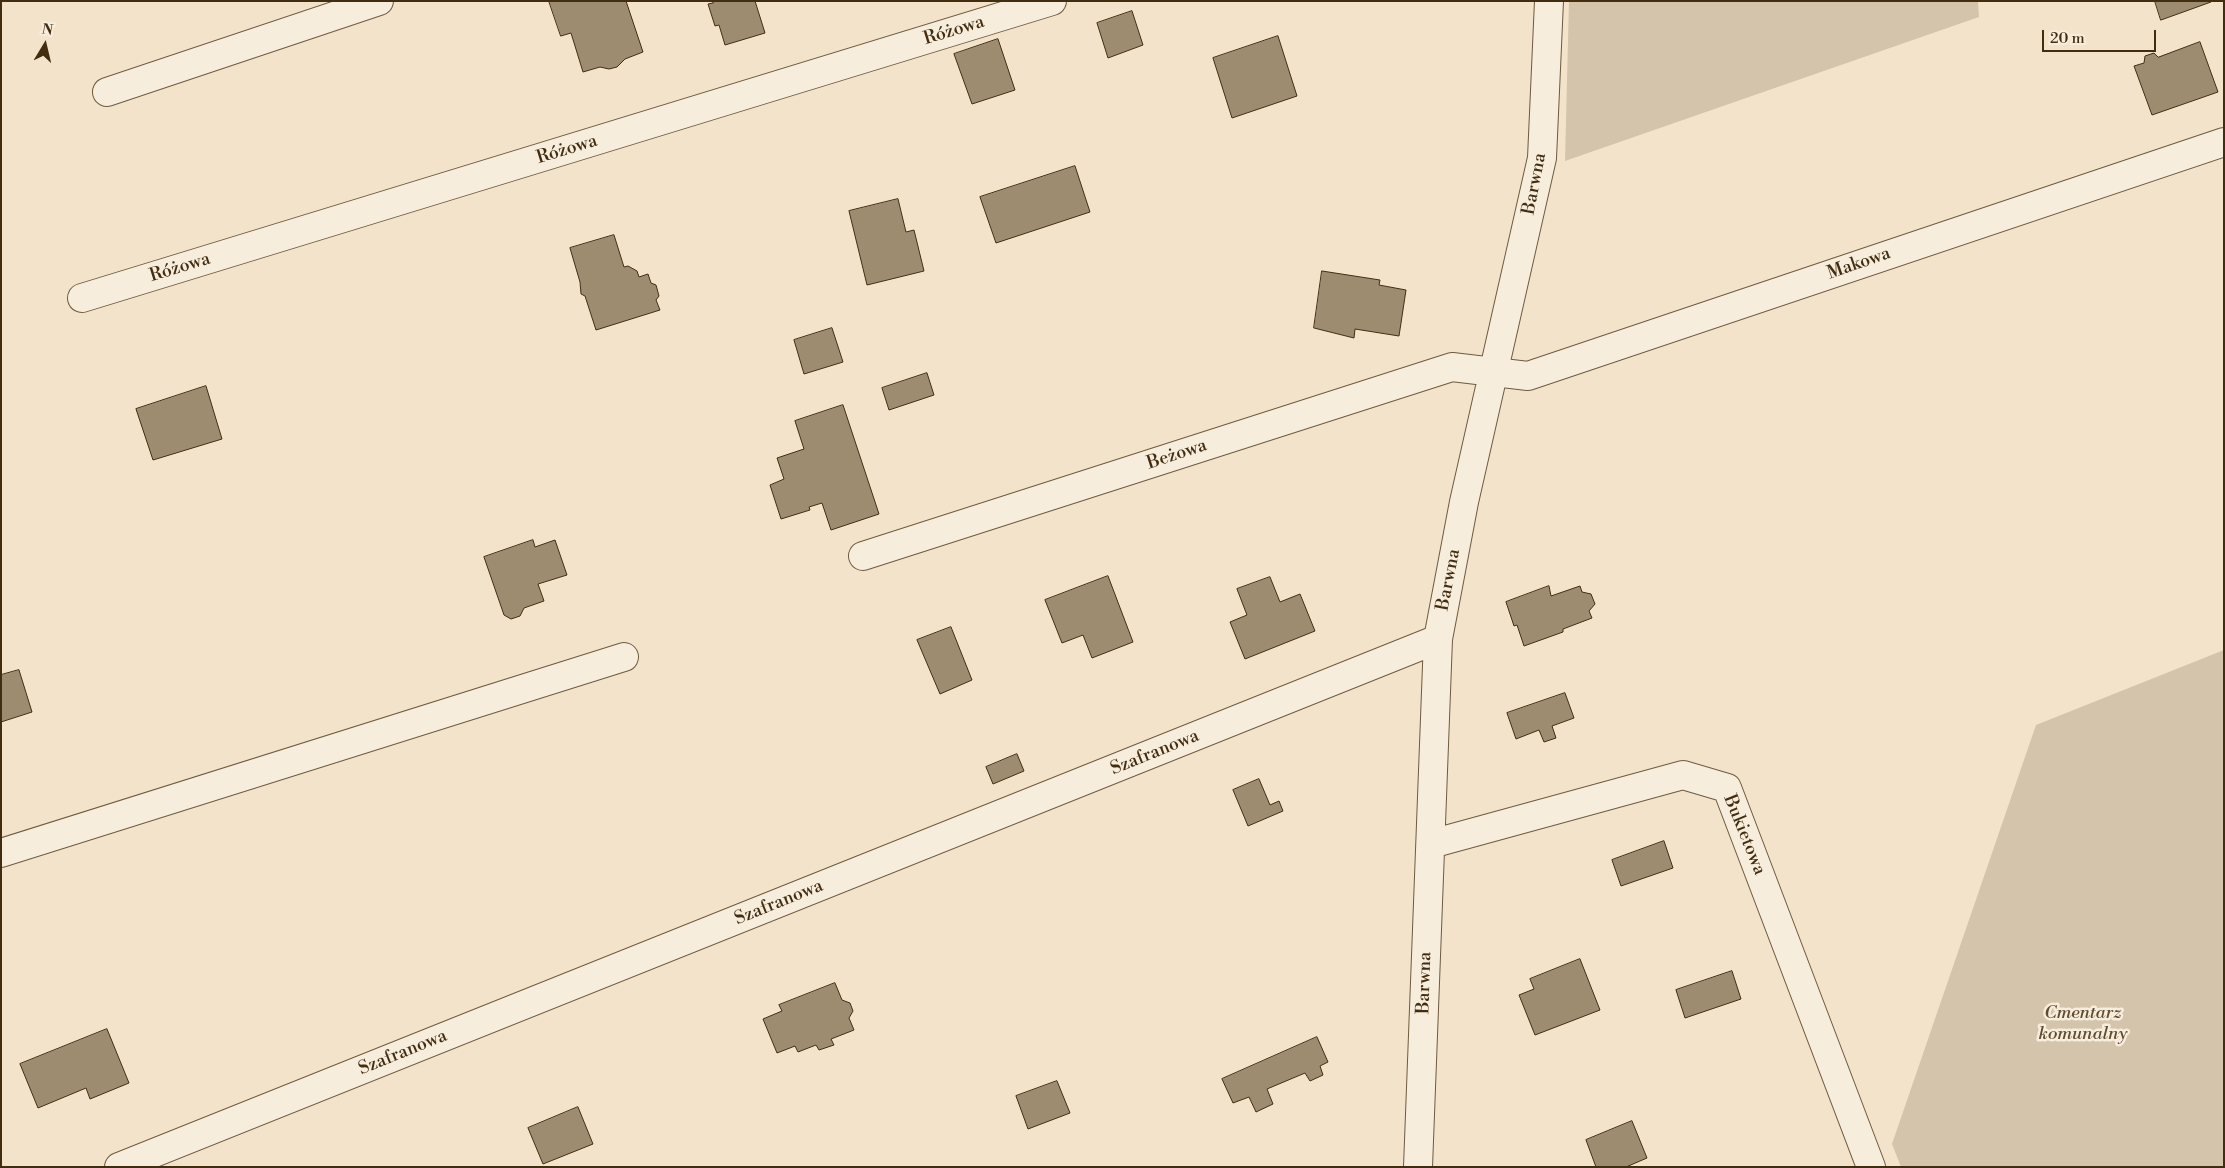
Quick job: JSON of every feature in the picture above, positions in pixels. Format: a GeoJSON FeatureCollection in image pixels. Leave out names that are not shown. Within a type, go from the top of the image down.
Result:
{"type":"FeatureCollection","features":[{"type":"Feature","properties":{"kind":"street"},"geometry":{"type":"LineString","coordinates":[[107,92],[379,1]]}},
{"type":"Feature","properties":{"kind":"street","name":"Różowa"},"geometry":{"type":"LineString","coordinates":[[82,298],[1052,1]]}},
{"type":"Feature","properties":{"kind":"street","name":"Barwna"},"geometry":{"type":"LineString","coordinates":[[1418,1167],[1438,639],[1464,502],[1542,158],[1548,1]]}},
{"type":"Feature","properties":{"kind":"street","name":"Makowa"},"geometry":{"type":"LineString","coordinates":[[1494,373],[1528,376],[2224,142]]}},
{"type":"Feature","properties":{"kind":"street","name":"Beżowa"},"geometry":{"type":"LineString","coordinates":[[863,556],[1452,367],[1494,373]]}},
{"type":"Feature","properties":{"kind":"street","name":"Szafranowa"},"geometry":{"type":"LineString","coordinates":[[119,1167],[1438,639]]}},
{"type":"Feature","properties":{"kind":"street"},"geometry":{"type":"LineString","coordinates":[[1,853],[624,657]]}},
{"type":"Feature","properties":{"kind":"street","name":"Bukietowa"},"geometry":{"type":"LineString","coordinates":[[1431,844],[1683,775],[1727,788],[1871,1167]]}},
{"type":"Feature","properties":{"kind":"green space"},"geometry":{"type":"Polygon","coordinates":[[[1569,1],[1978,1],[1979,17],[1565,161],[1569,1]]]}},
{"type":"Feature","properties":{"kind":"green space","name":"Cmentarz komunalny"},"geometry":{"type":"Polygon","coordinates":[[[2224,650],[2224,1167],[1901,1167],[1892,1144],[2036,725],[2224,650]]]}},
{"type":"Feature","properties":{"kind":"building"},"geometry":{"type":"Polygon","coordinates":[[[549,1],[626,1],[643,52],[625,59],[617,67],[609,69],[600,67],[583,72],[571,33],[561,36],[549,1]]]}},
{"type":"Feature","properties":{"kind":"building"},"geometry":{"type":"Polygon","coordinates":[[[712,1],[755,1],[765,33],[725,45],[719,25],[715,26],[708,4],[713,3],[712,1]]]}},
{"type":"Feature","properties":{"kind":"building"},"geometry":{"type":"Polygon","coordinates":[[[2155,1],[2211,1],[2211,2],[2161,20],[2155,1]]]}},
{"type":"Feature","properties":{"kind":"building"},"geometry":{"type":"Polygon","coordinates":[[[1132,11],[1143,45],[1108,58],[1097,23],[1132,11]]]}},
{"type":"Feature","properties":{"kind":"building"},"geometry":{"type":"Polygon","coordinates":[[[1278,36],[1297,96],[1232,118],[1213,58],[1278,36]]]}},
{"type":"Feature","properties":{"kind":"building"},"geometry":{"type":"Polygon","coordinates":[[[998,39],[1015,90],[972,104],[954,54],[998,39]]]}},
{"type":"Feature","properties":{"kind":"building"},"geometry":{"type":"Polygon","coordinates":[[[2200,42],[2218,92],[2152,115],[2134,66],[2144,63],[2145,56],[2154,53],[2158,57],[2200,42]]]}},
{"type":"Feature","properties":{"kind":"building"},"geometry":{"type":"Polygon","coordinates":[[[1075,166],[1090,212],[996,243],[980,197],[1075,166]]]}},
{"type":"Feature","properties":{"kind":"building"},"geometry":{"type":"Polygon","coordinates":[[[898,199],[906,232],[914,230],[924,271],[867,285],[849,211],[898,199]]]}},
{"type":"Feature","properties":{"kind":"building"},"geometry":{"type":"Polygon","coordinates":[[[614,235],[624,267],[628,266],[637,271],[639,277],[648,274],[651,283],[656,285],[659,296],[656,300],[660,310],[596,330],[585,296],[581,294],[580,282],[570,248],[614,235]]]}},
{"type":"Feature","properties":{"kind":"building"},"geometry":{"type":"Polygon","coordinates":[[[1322,271],[1380,280],[1379,285],[1406,290],[1399,336],[1355,329],[1354,338],[1314,328],[1322,271]]]}},
{"type":"Feature","properties":{"kind":"building"},"geometry":{"type":"Polygon","coordinates":[[[832,328],[843,362],[804,374],[794,340],[832,328]]]}},
{"type":"Feature","properties":{"kind":"building"},"geometry":{"type":"Polygon","coordinates":[[[927,373],[934,395],[889,410],[882,388],[927,373]]]}},
{"type":"Feature","properties":{"kind":"building"},"geometry":{"type":"Polygon","coordinates":[[[206,386],[222,439],[153,460],[136,409],[206,386]]]}},
{"type":"Feature","properties":{"kind":"building"},"geometry":{"type":"Polygon","coordinates":[[[843,405],[879,514],[831,530],[822,503],[809,507],[810,510],[781,519],[770,485],[784,479],[777,458],[804,449],[795,421],[843,405]]]}},
{"type":"Feature","properties":{"kind":"building"},"geometry":{"type":"Polygon","coordinates":[[[533,540],[535,547],[555,540],[567,575],[538,584],[544,601],[524,608],[520,616],[511,619],[504,615],[484,557],[533,540]]]}},
{"type":"Feature","properties":{"kind":"building"},"geometry":{"type":"Polygon","coordinates":[[[1108,576],[1133,642],[1092,658],[1083,635],[1062,643],[1045,600],[1108,576]]]}},
{"type":"Feature","properties":{"kind":"building"},"geometry":{"type":"Polygon","coordinates":[[[1270,577],[1280,602],[1300,594],[1315,631],[1245,659],[1230,622],[1247,615],[1237,589],[1270,577]]]}},
{"type":"Feature","properties":{"kind":"building"},"geometry":{"type":"Polygon","coordinates":[[[1549,586],[1551,596],[1580,586],[1582,592],[1591,594],[1595,604],[1589,611],[1592,618],[1563,629],[1563,632],[1524,646],[1517,625],[1514,626],[1506,602],[1549,586]]]}},
{"type":"Feature","properties":{"kind":"building"},"geometry":{"type":"Polygon","coordinates":[[[951,627],[972,680],[940,694],[917,640],[951,627]]]}},
{"type":"Feature","properties":{"kind":"building"},"geometry":{"type":"Polygon","coordinates":[[[19,670],[32,712],[1,722],[1,675],[19,670]]]}},
{"type":"Feature","properties":{"kind":"building"},"geometry":{"type":"Polygon","coordinates":[[[1565,693],[1574,718],[1552,726],[1556,738],[1544,742],[1539,730],[1516,739],[1507,713],[1565,693]]]}},
{"type":"Feature","properties":{"kind":"building"},"geometry":{"type":"Polygon","coordinates":[[[1017,754],[1024,771],[993,784],[986,767],[1017,754]]]}},
{"type":"Feature","properties":{"kind":"building"},"geometry":{"type":"Polygon","coordinates":[[[1259,779],[1270,805],[1279,801],[1283,811],[1248,826],[1233,790],[1259,779]]]}},
{"type":"Feature","properties":{"kind":"building"},"geometry":{"type":"Polygon","coordinates":[[[1664,841],[1673,868],[1621,886],[1612,860],[1664,841]]]}},
{"type":"Feature","properties":{"kind":"building"},"geometry":{"type":"Polygon","coordinates":[[[1580,959],[1600,1010],[1535,1035],[1519,995],[1534,989],[1530,979],[1580,959]]]}},
{"type":"Feature","properties":{"kind":"building"},"geometry":{"type":"Polygon","coordinates":[[[1732,971],[1741,999],[1685,1018],[1676,990],[1732,971]]]}},
{"type":"Feature","properties":{"kind":"building"},"geometry":{"type":"Polygon","coordinates":[[[835,983],[842,1000],[850,1003],[853,1011],[849,1018],[854,1030],[831,1039],[834,1045],[819,1050],[816,1045],[798,1052],[795,1046],[777,1053],[763,1019],[782,1011],[779,1005],[835,983]]]}},
{"type":"Feature","properties":{"kind":"building"},"geometry":{"type":"Polygon","coordinates":[[[107,1029],[129,1083],[90,1099],[86,1088],[38,1108],[20,1064],[107,1029]]]}},
{"type":"Feature","properties":{"kind":"building"},"geometry":{"type":"Polygon","coordinates":[[[1317,1037],[1328,1062],[1320,1066],[1323,1075],[1310,1081],[1305,1073],[1267,1089],[1273,1104],[1256,1112],[1249,1097],[1233,1103],[1222,1079],[1317,1037]]]}},
{"type":"Feature","properties":{"kind":"building"},"geometry":{"type":"Polygon","coordinates":[[[1057,1081],[1070,1113],[1028,1129],[1016,1096],[1057,1081]]]}},
{"type":"Feature","properties":{"kind":"building"},"geometry":{"type":"Polygon","coordinates":[[[578,1107],[593,1144],[543,1164],[528,1128],[578,1107]]]}},
{"type":"Feature","properties":{"kind":"building"},"geometry":{"type":"Polygon","coordinates":[[[1632,1121],[1647,1158],[1626,1167],[1596,1167],[1586,1140],[1632,1121]]]}}]}
